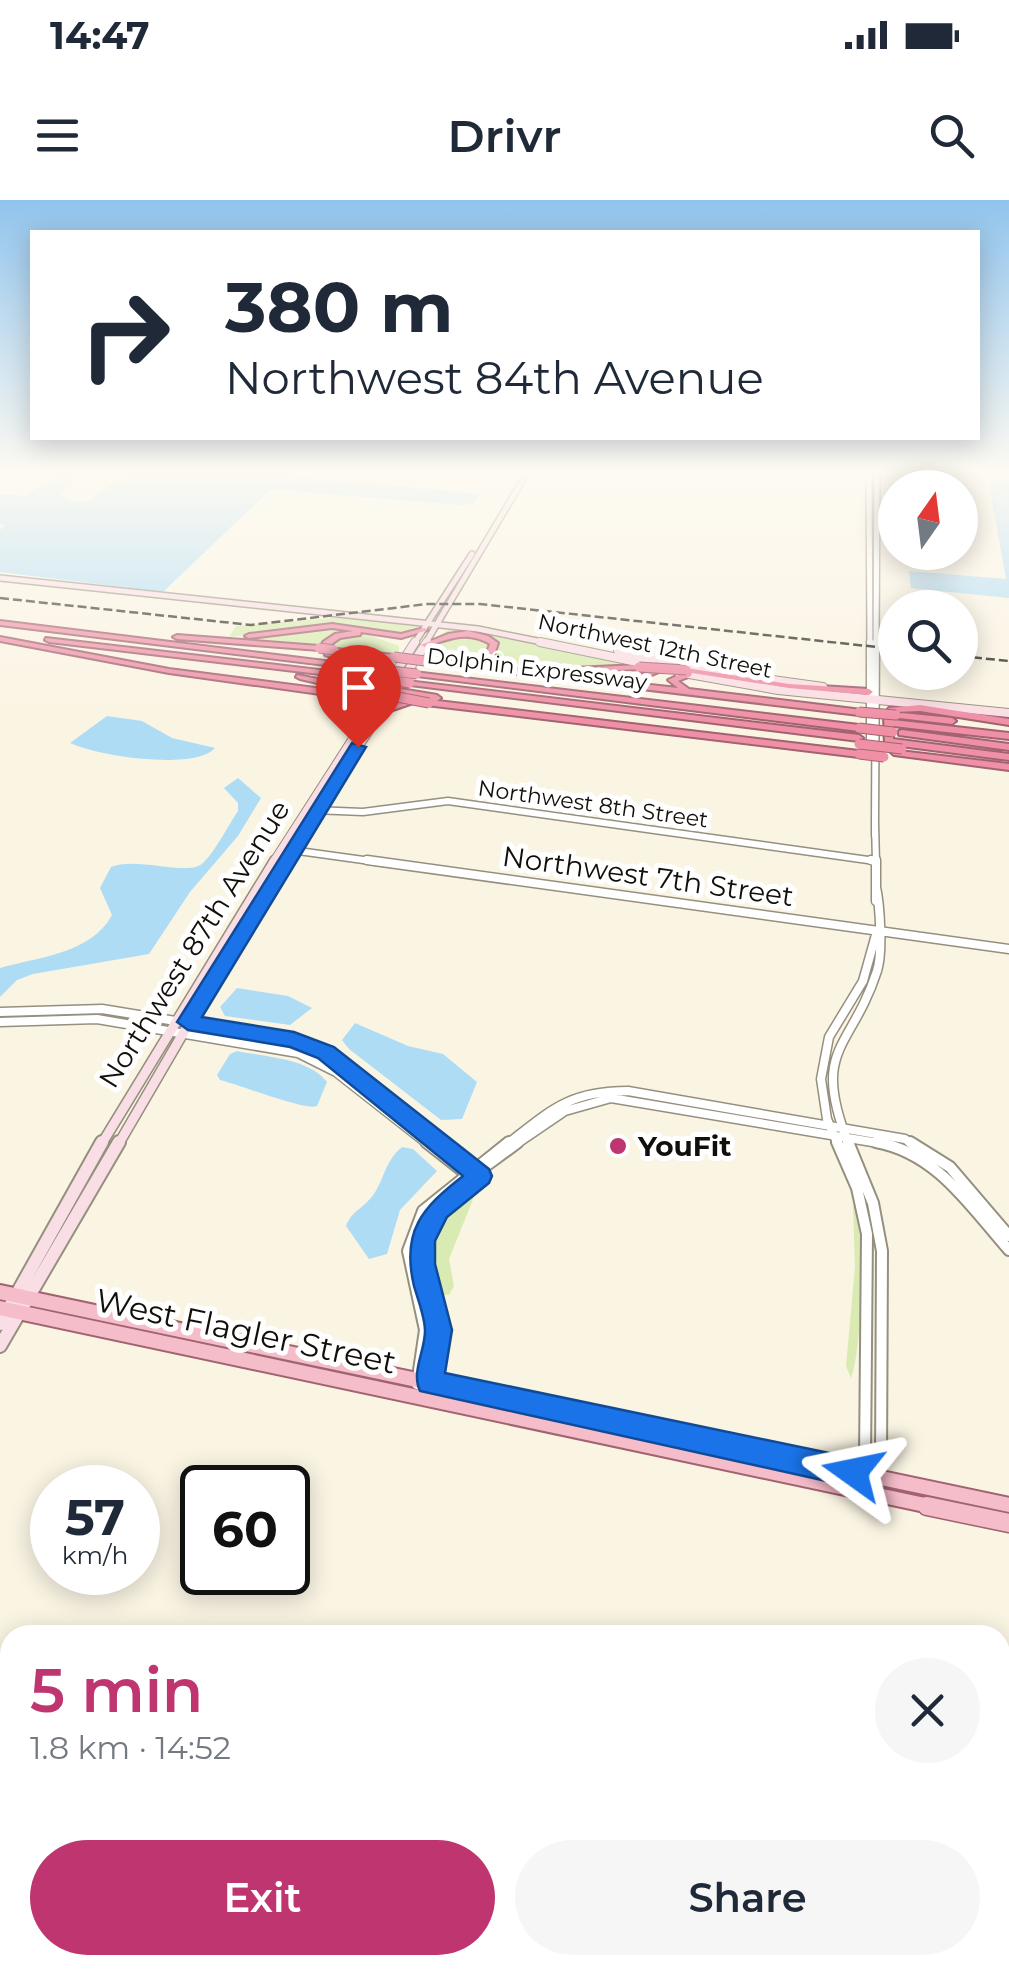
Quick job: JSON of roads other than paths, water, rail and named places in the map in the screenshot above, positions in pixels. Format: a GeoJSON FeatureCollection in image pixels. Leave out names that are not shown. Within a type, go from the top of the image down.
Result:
{"type":"FeatureCollection","features":[{"type":"Feature","properties":{"kind":"highway"},"geometry":{"type":"LineString","coordinates":[[0,622],[334,650],[441,698]]}},
{"type":"Feature","properties":{"kind":"highway","name":"Dolphin Expressway"},"geometry":{"type":"LineString","coordinates":[[0,622],[391,675]]}},
{"type":"Feature","properties":{"kind":"highway"},"geometry":{"type":"LineString","coordinates":[[168,637],[244,637],[336,626],[399,636],[433,625]]}},
{"type":"Feature","properties":{"kind":"highway"},"geometry":{"type":"LineString","coordinates":[[391,675],[396,642],[373,633],[338,636],[325,648],[340,658],[391,675],[482,660],[495,646],[485,637],[463,633],[425,645]]}},
{"type":"Feature","properties":{"kind":"highway"},"geometry":{"type":"LineString","coordinates":[[0,636],[170,671],[375,703],[441,698],[741,730],[1009,736]]}},
{"type":"Feature","properties":{"kind":"highway","name":"Dolphin Expressway"},"geometry":{"type":"LineString","coordinates":[[0,636],[391,675],[418,672],[586,700],[1009,747]]}},
{"type":"Feature","properties":{"kind":"highway"},"geometry":{"type":"LineString","coordinates":[[205,658],[375,703],[429,703],[811,748],[859,732]]}},
{"type":"Feature","properties":{"kind":"highway"},"geometry":{"type":"LineString","coordinates":[[454,664],[689,692],[859,732],[1009,725]]}},
{"type":"Feature","properties":{"kind":"highway"},"geometry":{"type":"LineString","coordinates":[[498,670],[639,666],[872,696]]}},
{"type":"Feature","properties":{"kind":"highway"},"geometry":{"type":"LineString","coordinates":[[589,682],[631,681],[665,669],[666,682],[689,692]]}},
{"type":"Feature","properties":{"kind":"highway"},"geometry":{"type":"LineString","coordinates":[[418,672],[689,692]]}},
{"type":"Feature","properties":{"kind":"highway"},"geometry":{"type":"LineString","coordinates":[[687,672],[672,680],[689,692]]}},
{"type":"Feature","properties":{"kind":"highway"},"geometry":{"type":"LineString","coordinates":[[555,684],[841,718],[884,758],[1009,765]]}},
{"type":"Feature","properties":{"kind":"highway"},"geometry":{"type":"LineString","coordinates":[[586,700],[841,718]]}},
{"type":"Feature","properties":{"kind":"highway"},"geometry":{"type":"LineString","coordinates":[[586,700],[741,730]]}},
{"type":"Feature","properties":{"kind":"highway"},"geometry":{"type":"LineString","coordinates":[[1009,725],[912,708],[892,710],[888,716],[889,747],[897,753],[1009,765]]}},
{"type":"Feature","properties":{"kind":"highway"},"geometry":{"type":"LineString","coordinates":[[644,722],[811,748]]}},
{"type":"Feature","properties":{"kind":"highway"},"geometry":{"type":"LineString","coordinates":[[895,732],[1009,765]]}},
{"type":"Feature","properties":{"kind":"main road","name":"Northwest 87th Avenue"},"geometry":{"type":"LineString","coordinates":[[391,675],[425,645],[474,556]]}},
{"type":"Feature","properties":{"kind":"main road","name":"Northwest 12th Street"},"geometry":{"type":"LineString","coordinates":[[0,578],[564,641],[687,672]]}},
{"type":"Feature","properties":{"kind":"main road","name":"Northwest 87th Avenue"},"geometry":{"type":"LineString","coordinates":[[9,1310],[22,1295],[391,675],[433,625]]}},
{"type":"Feature","properties":{"kind":"main road","name":"Northwest 12th Street"},"geometry":{"type":"LineString","coordinates":[[433,625],[564,641],[745,677],[872,696],[1009,711]]}},
{"type":"Feature","properties":{"kind":"main road","name":"West Flagler Street"},"geometry":{"type":"LineString","coordinates":[[0,1292],[638,1426],[1009,1523]]}},
{"type":"Feature","properties":{"kind":"main road","name":"West Flagler Street"},"geometry":{"type":"LineString","coordinates":[[9,1310],[640,1443],[1009,1505]]}},
{"type":"Feature","properties":{"kind":"main road"},"geometry":{"type":"LineString","coordinates":[[0,1324],[9,1310]]}},
{"type":"Feature","properties":{"kind":"main road"},"geometry":{"type":"LineString","coordinates":[[0,1346],[9,1310]]}},
{"type":"Feature","properties":{"kind":"main road"},"geometry":{"type":"LineString","coordinates":[[208,1351],[222,1346],[261,1354],[278,1350]]}},
{"type":"Feature","properties":{"kind":"main road"},"geometry":{"type":"LineString","coordinates":[[616,1438],[638,1426]]}},
{"type":"Feature","properties":{"kind":"main road"},"geometry":{"type":"LineString","coordinates":[[640,1443],[664,1432]]}},
{"type":"Feature","properties":{"kind":"street"},"geometry":{"type":"LineString","coordinates":[[869,556],[877,930],[862,980],[824,1050],[821,1086],[857,1188],[867,1234],[865,1460],[874,1485]]}},
{"type":"Feature","properties":{"kind":"street"},"geometry":{"type":"LineString","coordinates":[[872,696],[875,556]]}},
{"type":"Feature","properties":{"kind":"street","name":"Northwest 8th Street"},"geometry":{"type":"LineString","coordinates":[[311,810],[363,812],[448,801],[875,861]]}},
{"type":"Feature","properties":{"kind":"street","name":"Northwest 7th Street"},"geometry":{"type":"LineString","coordinates":[[286,850],[1009,949]]}},
{"type":"Feature","properties":{"kind":"street"},"geometry":{"type":"LineString","coordinates":[[0,1012],[89,1013],[298,1041],[332,1056],[377,1098],[473,1173]]}},
{"type":"Feature","properties":{"kind":"street"},"geometry":{"type":"LineString","coordinates":[[0,1022],[89,1013]]}},
{"type":"Feature","properties":{"kind":"street"},"geometry":{"type":"LineString","coordinates":[[180,1026],[228,1040],[290,1050],[329,1067],[377,1098]]}},
{"type":"Feature","properties":{"kind":"street"},"geometry":{"type":"LineString","coordinates":[[228,1040],[273,1036]]}},
{"type":"Feature","properties":{"kind":"street"},"geometry":{"type":"LineString","coordinates":[[290,1050],[298,1041]]}},
{"type":"Feature","properties":{"kind":"street"},"geometry":{"type":"LineString","coordinates":[[419,1397],[438,1330],[422,1264],[422,1241],[438,1210],[473,1173],[559,1103],[596,1090],[630,1091],[837,1129],[904,1148],[932,1164],[1009,1250]]}},
{"type":"Feature","properties":{"kind":"street"},"geometry":{"type":"LineString","coordinates":[[473,1173],[570,1108],[594,1099],[620,1098],[894,1135],[933,1153],[954,1171],[1009,1236]]}},
{"type":"Feature","properties":{"kind":"street"},"geometry":{"type":"LineString","coordinates":[[837,1129],[853,1150],[872,1196],[881,1245],[882,1465],[874,1485]]}},
{"type":"Feature","properties":{"kind":"street"},"geometry":{"type":"LineString","coordinates":[[853,1150],[859,1141],[870,1138]]}},
{"type":"Feature","properties":{"kind":"water"},"geometry":{"type":"Polygon","coordinates":[[[0,556],[201,556],[163,592],[0,572],[0,556]]]}},
{"type":"Feature","properties":{"kind":"water"},"geometry":{"type":"Polygon","coordinates":[[[1002,556],[1009,556],[1009,598],[978,595],[978,590],[911,588],[909,571],[1006,579],[1002,556]]]}},
{"type":"Feature","properties":{"kind":"water"},"geometry":{"type":"Polygon","coordinates":[[[107,716],[142,721],[172,738],[215,748],[188,759],[167,760],[122,756],[70,743],[107,716]]]}},
{"type":"Feature","properties":{"kind":"water"},"geometry":{"type":"Polygon","coordinates":[[[238,778],[261,798],[238,836],[190,892],[149,954],[33,974],[17,980],[0,997],[0,968],[62,952],[103,928],[112,915],[100,888],[111,867],[134,864],[186,868],[203,863],[238,811],[238,803],[224,788],[238,778]]]}},
{"type":"Feature","properties":{"kind":"water"},"geometry":{"type":"Polygon","coordinates":[[[237,988],[288,996],[312,1008],[290,1025],[225,1016],[220,1007],[237,988]]]}},
{"type":"Feature","properties":{"kind":"water"},"geometry":{"type":"Polygon","coordinates":[[[355,1023],[408,1046],[443,1054],[477,1082],[462,1119],[441,1120],[349,1049],[342,1040],[355,1023]]]}},
{"type":"Feature","properties":{"kind":"water"},"geometry":{"type":"Polygon","coordinates":[[[237,1051],[286,1060],[319,1074],[327,1082],[317,1106],[220,1080],[217,1075],[230,1054],[237,1051]]]}},
{"type":"Feature","properties":{"kind":"water"},"geometry":{"type":"Polygon","coordinates":[[[402,1147],[413,1149],[437,1171],[400,1210],[387,1254],[369,1259],[346,1226],[373,1196],[390,1160],[402,1147]]]}},
{"type":"Feature","properties":{"kind":"railway"},"geometry":{"type":"LineString","coordinates":[[0,598],[251,625],[427,604],[480,604],[878,647]]}},
{"type":"Feature","properties":{"kind":"railway"},"geometry":{"type":"LineString","coordinates":[[978,658],[1009,661]]}},
{"type":"Feature","properties":{"kind":"place","name":"YouFit"},"geometry":{"type":"Point","coordinates":[618,1146]}}]}
